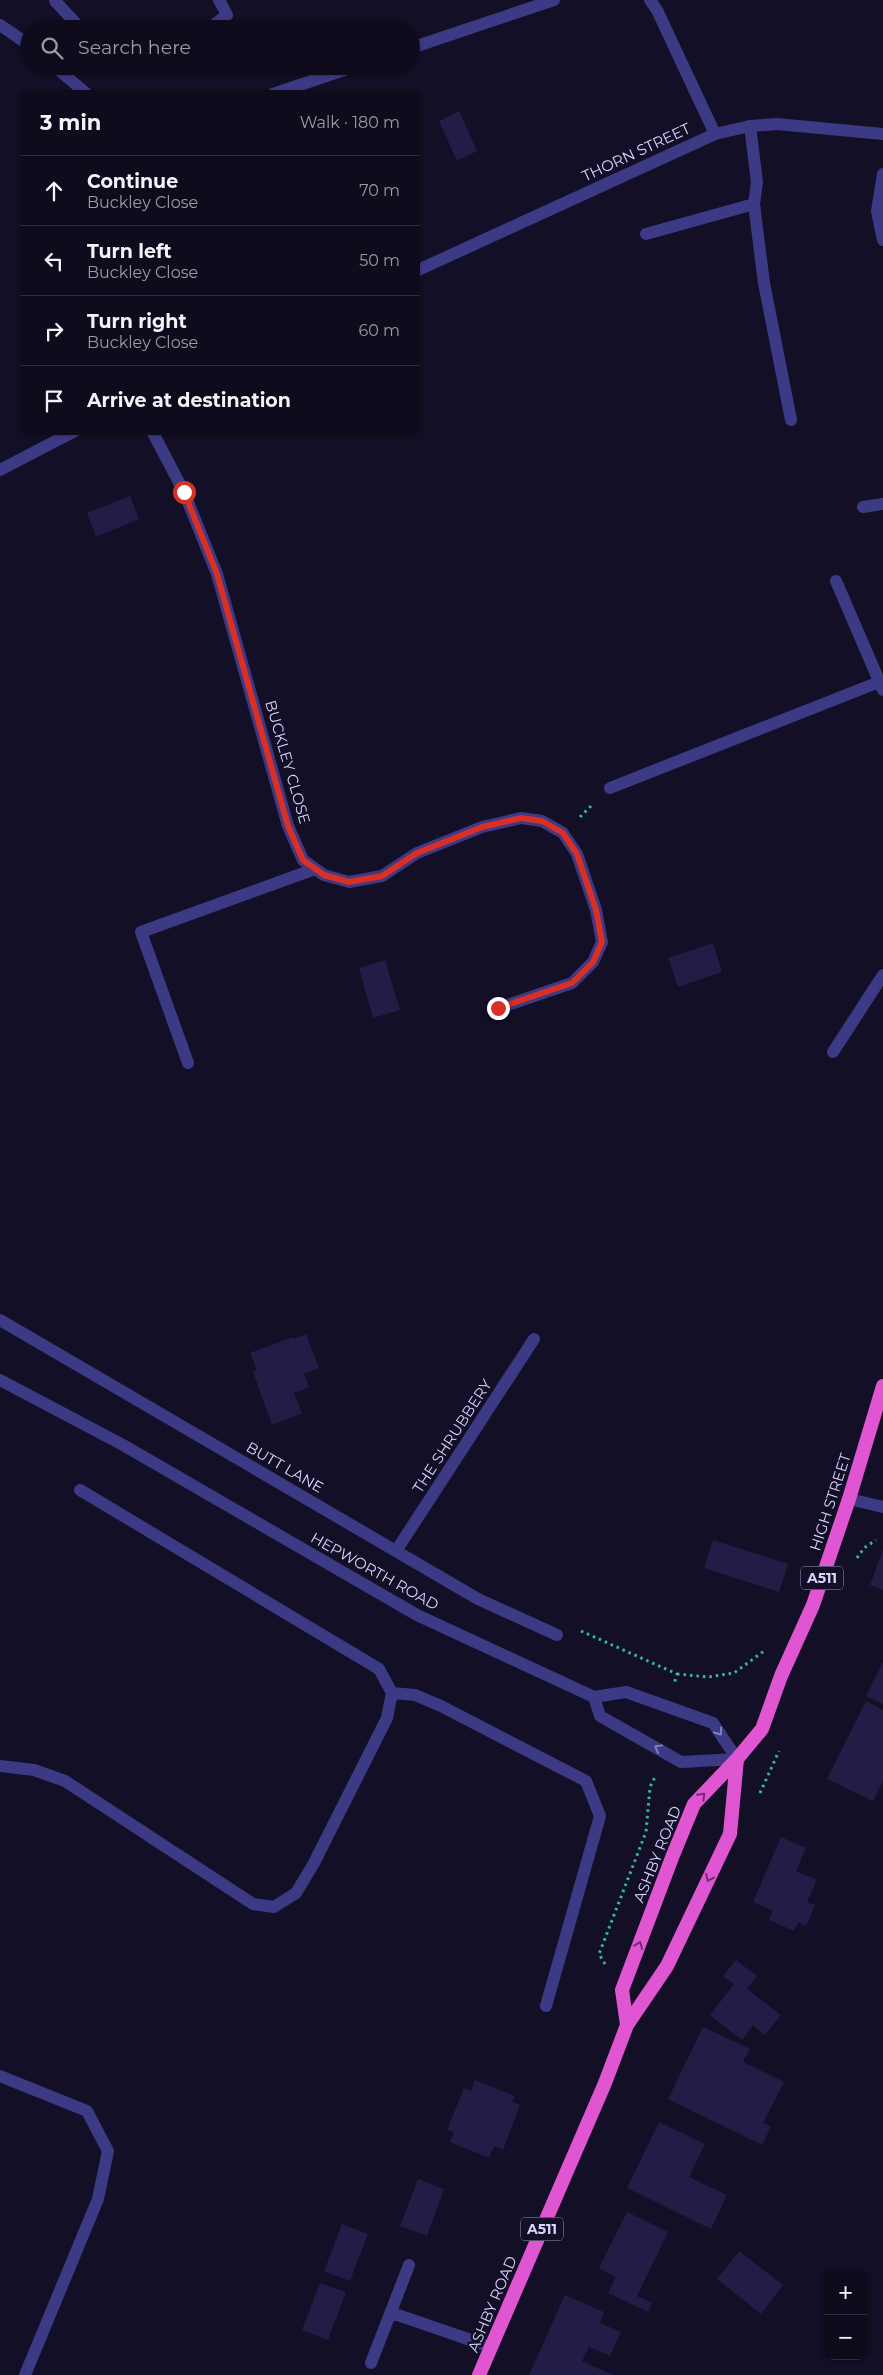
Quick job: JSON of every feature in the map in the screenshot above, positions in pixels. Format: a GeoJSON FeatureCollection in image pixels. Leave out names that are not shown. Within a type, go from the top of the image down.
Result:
{"type":"FeatureCollection","features":[{"type":"Feature","properties":{"kind":"highway","name":"HIGH STREET"},"geometry":{"type":"LineString","coordinates":[[737,1759],[762,1729],[781,1676],[813,1605],[849,1499],[883,1386]]}},
{"type":"Feature","properties":{"kind":"highway","name":"ASHBY ROAD"},"geometry":{"type":"LineString","coordinates":[[479,2375],[605,2083],[627,2025],[667,1966],[730,1834],[737,1759]]}},
{"type":"Feature","properties":{"kind":"highway","name":"ASHBY ROAD"},"geometry":{"type":"LineString","coordinates":[[627,2025],[622,1990],[694,1804],[737,1759]]}},
{"type":"Feature","properties":{"kind":"street"},"geometry":{"type":"LineString","coordinates":[[219,0],[227,15],[220,20]]}},
{"type":"Feature","properties":{"kind":"street"},"geometry":{"type":"LineString","coordinates":[[420,45],[554,0]]}},
{"type":"Feature","properties":{"kind":"street"},"geometry":{"type":"LineString","coordinates":[[650,0],[657,10],[715,134]]}},
{"type":"Feature","properties":{"kind":"street"},"geometry":{"type":"LineString","coordinates":[[55,1],[73,20]]}},
{"type":"Feature","properties":{"kind":"street"},"geometry":{"type":"LineString","coordinates":[[0,25],[20,39]]}},
{"type":"Feature","properties":{"kind":"street"},"geometry":{"type":"LineString","coordinates":[[65,75],[82,90]]}},
{"type":"Feature","properties":{"kind":"street"},"geometry":{"type":"LineString","coordinates":[[285,90],[329,75]]}},
{"type":"Feature","properties":{"kind":"street","name":"THORN STREET"},"geometry":{"type":"LineString","coordinates":[[420,269],[715,134],[750,126],[777,124],[883,134]]}},
{"type":"Feature","properties":{"kind":"street"},"geometry":{"type":"LineString","coordinates":[[750,126],[757,182],[754,204],[764,283],[791,420]]}},
{"type":"Feature","properties":{"kind":"street"},"geometry":{"type":"LineString","coordinates":[[883,174],[877,211],[883,240]]}},
{"type":"Feature","properties":{"kind":"street"},"geometry":{"type":"LineString","coordinates":[[646,234],[754,204]]}},
{"type":"Feature","properties":{"kind":"street"},"geometry":{"type":"LineString","coordinates":[[0,470],[67,435]]}},
{"type":"Feature","properties":{"kind":"street","name":"BUCKLEY CLOSE"},"geometry":{"type":"LineString","coordinates":[[154,435],[184,492],[217,574],[288,826],[303,860],[324,875],[349,882],[382,876],[417,853],[482,827],[521,818],[542,821],[563,833],[577,854],[596,910],[602,942],[593,962],[572,983],[498,1008]]}},
{"type":"Feature","properties":{"kind":"street"},"geometry":{"type":"LineString","coordinates":[[863,507],[883,504]]}},
{"type":"Feature","properties":{"kind":"street"},"geometry":{"type":"LineString","coordinates":[[610,788],[881,686],[836,581]]}},
{"type":"Feature","properties":{"kind":"street"},"geometry":{"type":"LineString","coordinates":[[188,1063],[141,932],[315,868]]}},
{"type":"Feature","properties":{"kind":"street"},"geometry":{"type":"LineString","coordinates":[[833,1052],[883,975]]}},
{"type":"Feature","properties":{"kind":"street","name":"BUTT LANE"},"geometry":{"type":"LineString","coordinates":[[0,1320],[478,1599],[557,1635]]}},
{"type":"Feature","properties":{"kind":"street","name":"THE SHRUBBERY"},"geometry":{"type":"LineString","coordinates":[[396,1551],[534,1339]]}},
{"type":"Feature","properties":{"kind":"street","name":"HEPWORTH ROAD"},"geometry":{"type":"LineString","coordinates":[[0,1380],[123,1445],[417,1615],[594,1697]]}},
{"type":"Feature","properties":{"kind":"street"},"geometry":{"type":"LineString","coordinates":[[0,1766],[34,1770],[65,1781],[253,1904],[274,1907],[296,1893],[314,1863],[387,1718],[392,1693],[379,1669],[80,1490]]}},
{"type":"Feature","properties":{"kind":"street"},"geometry":{"type":"LineString","coordinates":[[849,1499],[883,1507]]}},
{"type":"Feature","properties":{"kind":"street"},"geometry":{"type":"LineString","coordinates":[[626,1692],[713,1723],[737,1759],[681,1762],[600,1716],[594,1697],[626,1692]]}},
{"type":"Feature","properties":{"kind":"street"},"geometry":{"type":"LineString","coordinates":[[392,1693],[415,1695],[442,1706],[586,1781],[600,1816],[546,2006]]}},
{"type":"Feature","properties":{"kind":"street"},"geometry":{"type":"LineString","coordinates":[[0,2076],[87,2111],[108,2151],[98,2199],[25,2375]]}},
{"type":"Feature","properties":{"kind":"street"},"geometry":{"type":"LineString","coordinates":[[371,2363],[409,2265]]}},
{"type":"Feature","properties":{"kind":"street"},"geometry":{"type":"LineString","coordinates":[[392,2312],[491,2347]]}},
{"type":"Feature","properties":{"kind":"path"},"geometry":{"type":"LineString","coordinates":[[563,833],[610,788]]}},
{"type":"Feature","properties":{"kind":"path"},"geometry":{"type":"LineString","coordinates":[[586,1634],[678,1674],[708,1677],[734,1673],[771,1646]]}},
{"type":"Feature","properties":{"kind":"path"},"geometry":{"type":"LineString","coordinates":[[672,1687],[678,1674]]}},
{"type":"Feature","properties":{"kind":"path"},"geometry":{"type":"LineString","coordinates":[[599,1954],[646,1832],[650,1787]]}},
{"type":"Feature","properties":{"kind":"building"},"geometry":{"type":"Polygon","coordinates":[[[459,111],[477,151],[457,161],[439,121],[459,111]]]}},
{"type":"Feature","properties":{"kind":"building"},"geometry":{"type":"Polygon","coordinates":[[[130,496],[139,519],[96,537],[87,513],[130,496]]]}},
{"type":"Feature","properties":{"kind":"building"},"geometry":{"type":"Polygon","coordinates":[[[713,943],[722,972],[678,987],[668,958],[713,943]]]}},
{"type":"Feature","properties":{"kind":"building"},"geometry":{"type":"Polygon","coordinates":[[[385,960],[400,1010],[373,1018],[359,968],[385,960]]]}},
{"type":"Feature","properties":{"kind":"building"},"geometry":{"type":"Polygon","coordinates":[[[306,1334],[319,1368],[304,1374],[309,1387],[294,1393],[302,1413],[272,1425],[253,1372],[257,1370],[250,1353],[306,1334]]]}},
{"type":"Feature","properties":{"kind":"building"},"geometry":{"type":"Polygon","coordinates":[[[713,1540],[788,1564],[779,1592],[704,1568],[713,1540]]]}},
{"type":"Feature","properties":{"kind":"building"},"geometry":{"type":"Polygon","coordinates":[[[883,1550],[883,1590],[870,1585],[883,1550]]]}},
{"type":"Feature","properties":{"kind":"building"},"geometry":{"type":"Polygon","coordinates":[[[883,1662],[883,1704],[866,1696],[883,1662]]]}},
{"type":"Feature","properties":{"kind":"building"},"geometry":{"type":"Polygon","coordinates":[[[866,1701],[883,1710],[883,1781],[873,1801],[827,1779],[866,1701]]]}},
{"type":"Feature","properties":{"kind":"building"},"geometry":{"type":"Polygon","coordinates":[[[781,1837],[806,1848],[796,1871],[817,1880],[807,1902],[815,1905],[806,1926],[798,1922],[794,1931],[769,1920],[773,1911],[753,1902],[781,1837]]]}},
{"type":"Feature","properties":{"kind":"building"},"geometry":{"type":"Polygon","coordinates":[[[736,1960],[757,1976],[747,1989],[781,2015],[765,2035],[753,2025],[742,2040],[710,2015],[734,1984],[723,1976],[736,1960]]]}},
{"type":"Feature","properties":{"kind":"building"},"geometry":{"type":"Polygon","coordinates":[[[703,2027],[750,2049],[743,2062],[784,2082],[763,2123],[771,2127],[762,2145],[668,2099],[703,2027]]]}},
{"type":"Feature","properties":{"kind":"building"},"geometry":{"type":"Polygon","coordinates":[[[475,2080],[515,2096],[512,2102],[520,2105],[503,2150],[494,2146],[489,2158],[450,2142],[454,2132],[447,2130],[464,2088],[471,2091],[475,2080]]]}},
{"type":"Feature","properties":{"kind":"building"},"geometry":{"type":"Polygon","coordinates":[[[659,2122],[705,2144],[689,2177],[727,2195],[711,2229],[627,2188],[659,2122]]]}},
{"type":"Feature","properties":{"kind":"building"},"geometry":{"type":"Polygon","coordinates":[[[418,2179],[444,2189],[427,2236],[400,2226],[418,2179]]]}},
{"type":"Feature","properties":{"kind":"building"},"geometry":{"type":"Polygon","coordinates":[[[627,2212],[668,2232],[637,2296],[652,2303],[648,2312],[608,2293],[616,2277],[599,2268],[627,2212]]]}},
{"type":"Feature","properties":{"kind":"building"},"geometry":{"type":"Polygon","coordinates":[[[342,2224],[368,2234],[350,2281],[324,2271],[342,2224]]]}},
{"type":"Feature","properties":{"kind":"building"},"geometry":{"type":"Polygon","coordinates":[[[739,2251],[783,2285],[761,2314],[717,2279],[739,2251]]]}},
{"type":"Feature","properties":{"kind":"building"},"geometry":{"type":"Polygon","coordinates":[[[320,2283],[346,2292],[328,2340],[302,2330],[320,2283]]]}},
{"type":"Feature","properties":{"kind":"building"},"geometry":{"type":"Polygon","coordinates":[[[565,2295],[604,2312],[600,2323],[621,2332],[610,2356],[589,2347],[582,2361],[613,2375],[529,2375],[565,2295]]]}},
{"type":"Feature","properties":{"kind":"route"},"geometry":{"type":"LineString","coordinates":[[184,492],[217,574],[288,826],[303,860],[324,875],[349,882],[382,876],[417,853],[482,827],[521,818],[542,821],[563,833],[577,854],[596,910],[602,942],[593,962],[572,983],[498,1008]]}}]}
